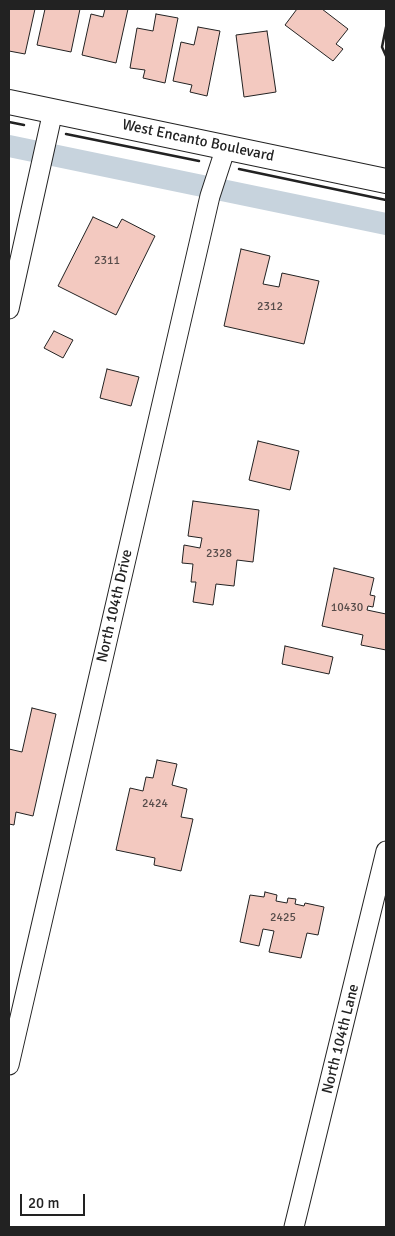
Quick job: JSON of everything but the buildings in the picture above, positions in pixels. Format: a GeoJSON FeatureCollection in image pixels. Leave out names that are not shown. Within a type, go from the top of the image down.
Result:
{"type":"FeatureCollection","features":[{"type":"Feature","properties":{"kind":"street","name":"West Encanto Boulevard"},"geometry":{"type":"LineString","coordinates":[[9,102],[386,181]]}},
{"type":"Feature","properties":{"kind":"street"},"geometry":{"type":"LineString","coordinates":[[9,309],[53,111]]}},
{"type":"Feature","properties":{"kind":"street","name":"North 104th Drive"},"geometry":{"type":"LineString","coordinates":[[9,1065],[213,188],[226,148]]}},
{"type":"Feature","properties":{"kind":"street","name":"North 104th Lane"},"geometry":{"type":"LineString","coordinates":[[294,1227],[386,851]]}},
{"type":"Feature","properties":{"kind":"waterway"},"geometry":{"type":"LineString","coordinates":[[9,146],[386,224]]}},
{"type":"Feature","properties":{"kind":"wall"},"geometry":{"type":"LineString","coordinates":[[386,27],[382,47],[386,56]]}},
{"type":"Feature","properties":{"kind":"wall"},"geometry":{"type":"LineString","coordinates":[[9,122],[24,125]]}},
{"type":"Feature","properties":{"kind":"wall"},"geometry":{"type":"LineString","coordinates":[[66,134],[199,161]]}},
{"type":"Feature","properties":{"kind":"wall"},"geometry":{"type":"LineString","coordinates":[[239,169],[386,200]]}}]}
